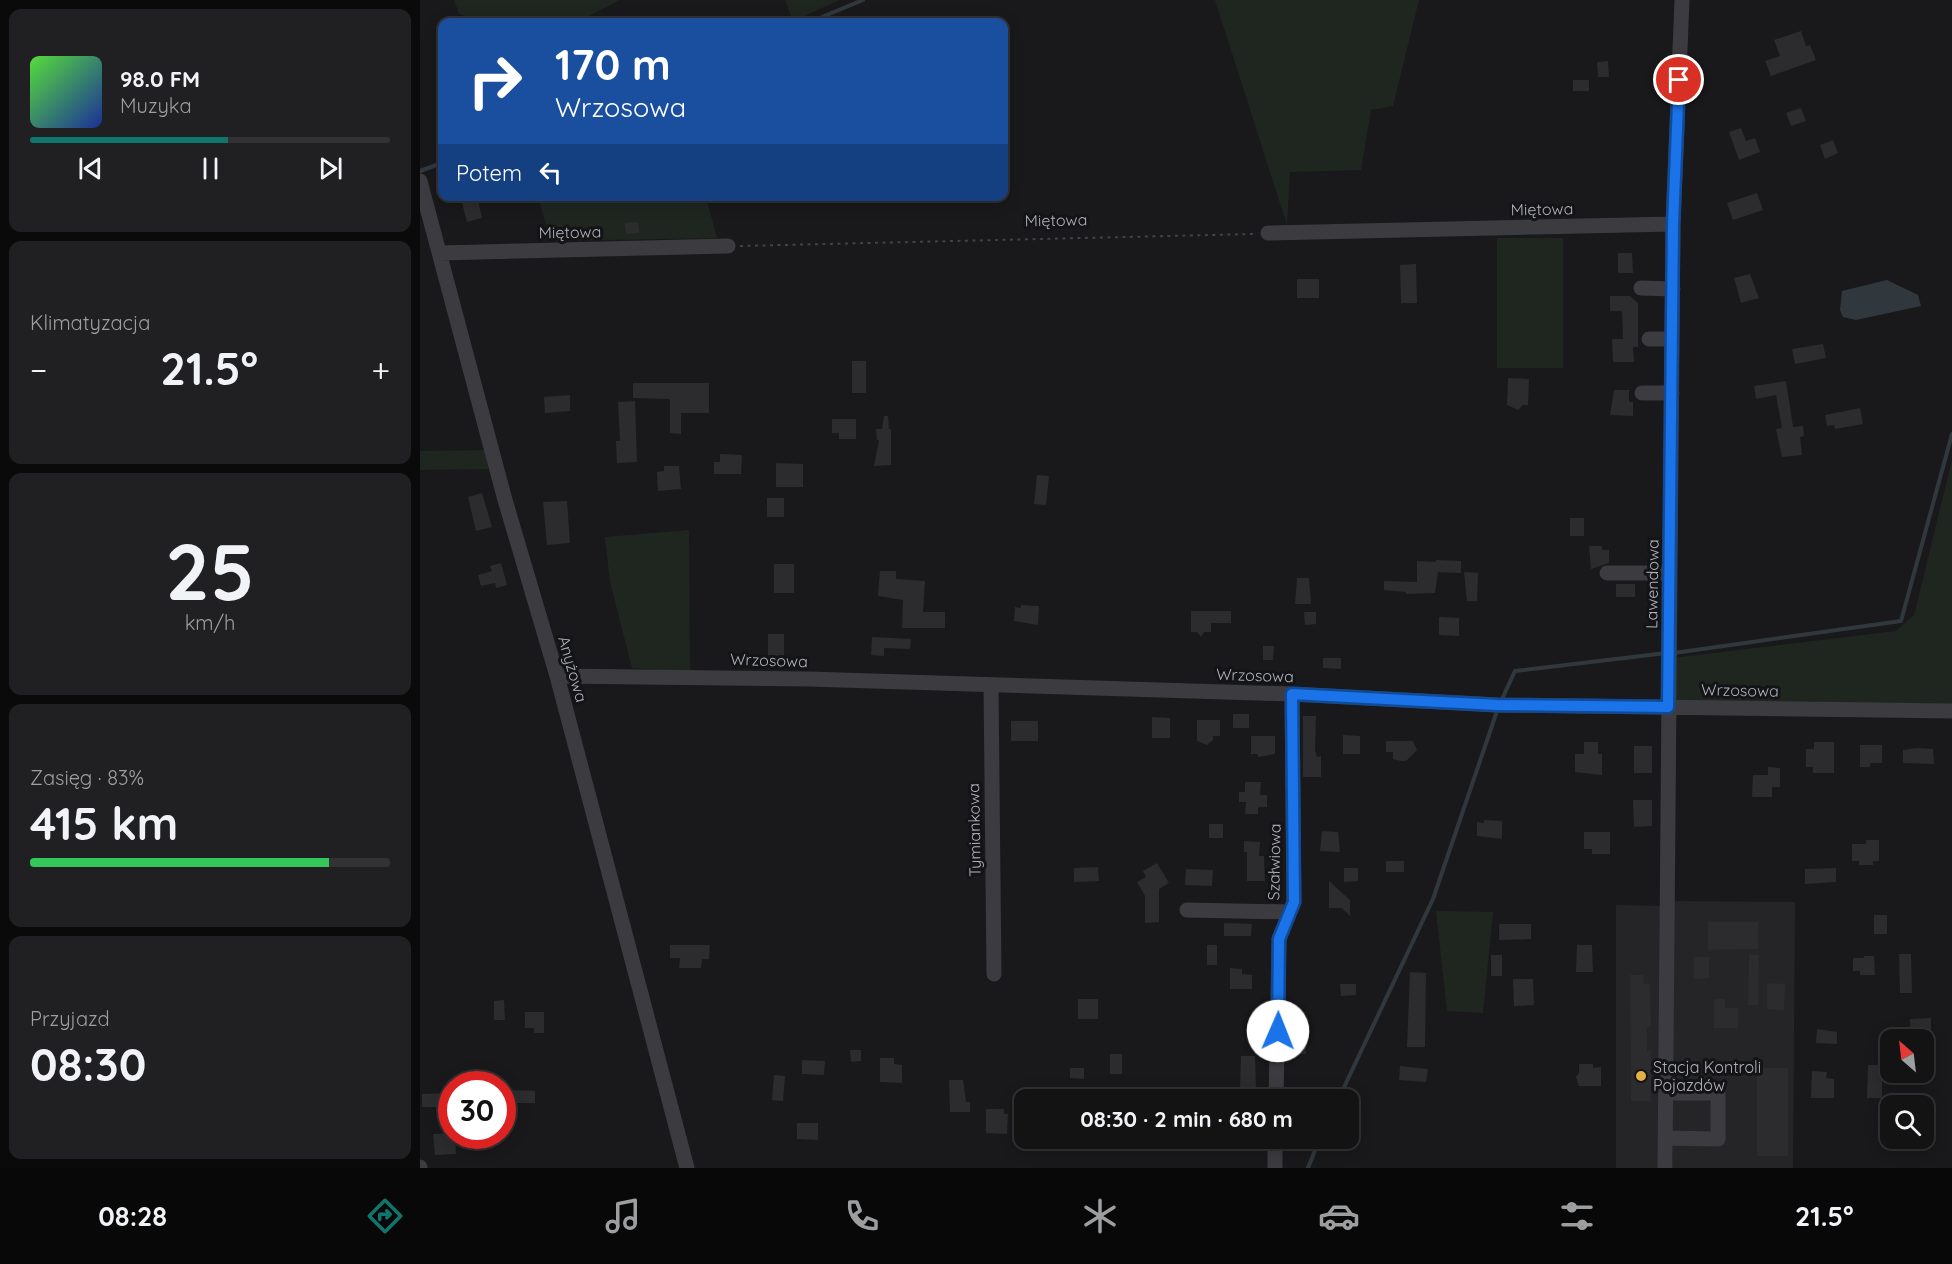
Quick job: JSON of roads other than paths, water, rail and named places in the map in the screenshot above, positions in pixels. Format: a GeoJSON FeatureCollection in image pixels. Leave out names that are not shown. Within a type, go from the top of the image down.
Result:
{"type":"FeatureCollection","features":[{"type":"Feature","properties":{"kind":"street","name":"Lawendowa"},"geometry":{"type":"LineString","coordinates":[[1665,1168],[1672,289],[1682,0]]}},
{"type":"Feature","properties":{"kind":"street","name":"Anyżowa"},"geometry":{"type":"LineString","coordinates":[[420,181],[505,500],[557,676],[687,1168]]}},
{"type":"Feature","properties":{"kind":"street","name":"Miętowa"},"geometry":{"type":"LineString","coordinates":[[1268,233],[1673,224]]}},
{"type":"Feature","properties":{"kind":"street","name":"Miętowa"},"geometry":{"type":"LineString","coordinates":[[440,253],[728,246]]}},
{"type":"Feature","properties":{"kind":"street"},"geometry":{"type":"LineString","coordinates":[[1641,288],[1672,289]]}},
{"type":"Feature","properties":{"kind":"street"},"geometry":{"type":"LineString","coordinates":[[1649,339],[1672,339]]}},
{"type":"Feature","properties":{"kind":"street"},"geometry":{"type":"LineString","coordinates":[[1642,393],[1672,393]]}},
{"type":"Feature","properties":{"kind":"street"},"geometry":{"type":"LineString","coordinates":[[1607,573],[1670,573]]}},
{"type":"Feature","properties":{"kind":"street","name":"Wrzosowa"},"geometry":{"type":"LineString","coordinates":[[557,676],[694,675],[1292,694],[1497,705],[1952,711]]}},
{"type":"Feature","properties":{"kind":"street","name":"Tymiankowa"},"geometry":{"type":"LineString","coordinates":[[991,685],[994,974]]}},
{"type":"Feature","properties":{"kind":"street","name":"Szałwiowa"},"geometry":{"type":"LineString","coordinates":[[1276,1089],[1279,939],[1294,902],[1292,694]]}},
{"type":"Feature","properties":{"kind":"street"},"geometry":{"type":"LineString","coordinates":[[1187,910],[1290,912]]}},
{"type":"Feature","properties":{"kind":"street"},"geometry":{"type":"LineString","coordinates":[[1665,1138],[1718,1139],[1718,1093],[1666,1093]]}},
{"type":"Feature","properties":{"kind":"street"},"geometry":{"type":"LineString","coordinates":[[1275,1149],[1275,1168]]}},
{"type":"Feature","properties":{"kind":"waterway"},"geometry":{"type":"LineString","coordinates":[[820,18],[863,0]]}},
{"type":"Feature","properties":{"kind":"waterway"},"geometry":{"type":"LineString","coordinates":[[420,171],[438,164]]}},
{"type":"Feature","properties":{"kind":"waterway"},"geometry":{"type":"LineString","coordinates":[[1674,653],[1901,621],[1952,434]]}},
{"type":"Feature","properties":{"kind":"waterway"},"geometry":{"type":"LineString","coordinates":[[1502,699],[1515,671],[1666,653]]}},
{"type":"Feature","properties":{"kind":"waterway"},"geometry":{"type":"LineString","coordinates":[[1343,1089],[1433,899],[1496,714]]}},
{"type":"Feature","properties":{"kind":"waterway"},"geometry":{"type":"LineString","coordinates":[[1308,1168],[1316,1149]]}},
{"type":"Feature","properties":{"kind":"place","name":"Stacja Kontroli Pojazdów"},"geometry":{"type":"Point","coordinates":[1641,1076]}}]}
